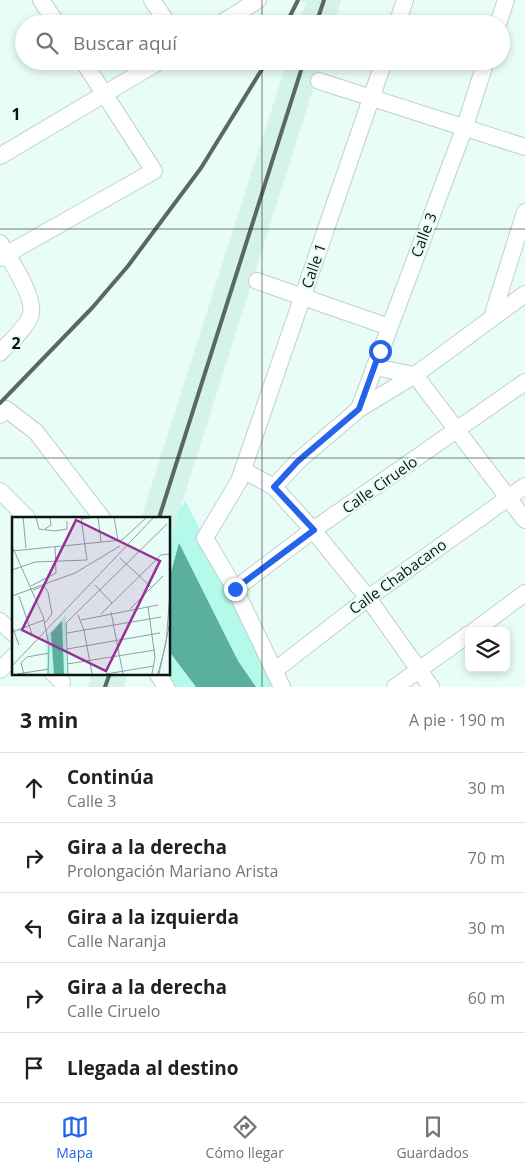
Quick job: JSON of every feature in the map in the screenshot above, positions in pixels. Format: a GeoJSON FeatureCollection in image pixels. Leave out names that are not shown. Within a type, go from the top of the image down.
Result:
{"type":"FeatureCollection","features":[{"type":"Feature","properties":{"kind":"street"},"geometry":{"type":"LineString","coordinates":[[41,0],[51,15]]}},
{"type":"Feature","properties":{"kind":"street"},"geometry":{"type":"LineString","coordinates":[[152,0],[162,15]]}},
{"type":"Feature","properties":{"kind":"street"},"geometry":{"type":"LineString","coordinates":[[234,15],[258,0]]}},
{"type":"Feature","properties":{"kind":"street"},"geometry":{"type":"LineString","coordinates":[[400,15],[405,0]]}},
{"type":"Feature","properties":{"kind":"street"},"geometry":{"type":"LineString","coordinates":[[501,15],[506,0]]}},
{"type":"Feature","properties":{"kind":"street"},"geometry":{"type":"LineString","coordinates":[[0,353],[27,323],[32,314],[30,298],[2,252],[154,171],[89,70]]}},
{"type":"Feature","properties":{"kind":"street"},"geometry":{"type":"LineString","coordinates":[[0,156],[145,70]]}},
{"type":"Feature","properties":{"kind":"street","name":"Calle 1"},"geometry":{"type":"LineString","coordinates":[[243,470],[381,70]]}},
{"type":"Feature","properties":{"kind":"street","name":"Calle 3"},"geometry":{"type":"LineString","coordinates":[[359,409],[464,129],[483,70]]}},
{"type":"Feature","properties":{"kind":"street"},"geometry":{"type":"LineString","coordinates":[[319,82],[525,147]]}},
{"type":"Feature","properties":{"kind":"street"},"geometry":{"type":"LineString","coordinates":[[492,316],[525,212]]}},
{"type":"Feature","properties":{"kind":"street"},"geometry":{"type":"LineString","coordinates":[[257,281],[389,327]]}},
{"type":"Feature","properties":{"kind":"street"},"geometry":{"type":"LineString","coordinates":[[274,487],[298,461],[359,409],[415,375],[492,316],[525,294]]}},
{"type":"Feature","properties":{"kind":"street"},"geometry":{"type":"LineString","coordinates":[[374,368],[415,375],[525,520]]}},
{"type":"Feature","properties":{"kind":"street","name":"Calle Ciruelo"},"geometry":{"type":"LineString","coordinates":[[235,589],[314,530],[458,431],[525,382]]}},
{"type":"Feature","properties":{"kind":"street"},"geometry":{"type":"LineString","coordinates":[[0,415],[6,409],[36,432],[101,517]]}},
{"type":"Feature","properties":{"kind":"street"},"geometry":{"type":"LineString","coordinates":[[282,687],[235,589],[205,538],[239,481],[243,470],[274,487],[314,530],[368,598],[431,687]]}},
{"type":"Feature","properties":{"kind":"street","name":"Calle Chabacano"},"geometry":{"type":"LineString","coordinates":[[274,671],[368,598],[525,486]]}},
{"type":"Feature","properties":{"kind":"street"},"geometry":{"type":"LineString","coordinates":[[0,491],[26,517]]}},
{"type":"Feature","properties":{"kind":"street"},"geometry":{"type":"LineString","coordinates":[[479,627],[525,593]]}},
{"type":"Feature","properties":{"kind":"street"},"geometry":{"type":"LineString","coordinates":[[0,621],[12,632]]}},
{"type":"Feature","properties":{"kind":"street"},"geometry":{"type":"LineString","coordinates":[[395,687],[465,637]]}},
{"type":"Feature","properties":{"kind":"street"},"geometry":{"type":"LineString","coordinates":[[0,670],[12,658]]}},
{"type":"Feature","properties":{"kind":"street"},"geometry":{"type":"LineString","coordinates":[[158,674],[166,687]]}},
{"type":"Feature","properties":{"kind":"shaded area"},"geometry":{"type":"Polygon","coordinates":[[[299,0],[341,0],[337,15],[302,15],[306,3],[299,0]]]}},
{"type":"Feature","properties":{"kind":"shaded area"},"geometry":{"type":"Polygon","coordinates":[[[284,70],[319,70],[170,541],[170,517],[141,517],[284,70]]]}},
{"type":"Feature","properties":{"kind":"shaded area"},"geometry":{"type":"Polygon","coordinates":[[[185,500],[281,687],[161,687],[151,674],[170,674],[170,541],[181,505],[183,506],[185,500]]]}},
{"type":"Feature","properties":{"kind":"shaded area"},"geometry":{"type":"Polygon","coordinates":[[[179,543],[238,661],[256,687],[196,687],[170,652],[170,576],[179,543]]]}},
{"type":"Feature","properties":{"kind":"shaded area"},"geometry":{"type":"Polygon","coordinates":[[[92,674],[128,674],[124,687],[88,687],[92,674]]]}},
{"type":"Feature","properties":{"kind":"railway"},"geometry":{"type":"LineString","coordinates":[[290,15],[298,0]]}},
{"type":"Feature","properties":{"kind":"railway"},"geometry":{"type":"LineString","coordinates":[[319,15],[324,0]]}},
{"type":"Feature","properties":{"kind":"railway"},"geometry":{"type":"LineString","coordinates":[[0,403],[92,308],[128,266],[201,168],[261,70]]}},
{"type":"Feature","properties":{"kind":"railway"},"geometry":{"type":"LineString","coordinates":[[159,517],[301,70]]}},
{"type":"Feature","properties":{"kind":"railway"},"geometry":{"type":"LineString","coordinates":[[105,687],[110,674]]}},
{"type":"Feature","properties":{"kind":"route"},"geometry":{"type":"LineString","coordinates":[[235,589],[314,530],[274,487],[298,461],[359,409],[380,351]]}}]}
